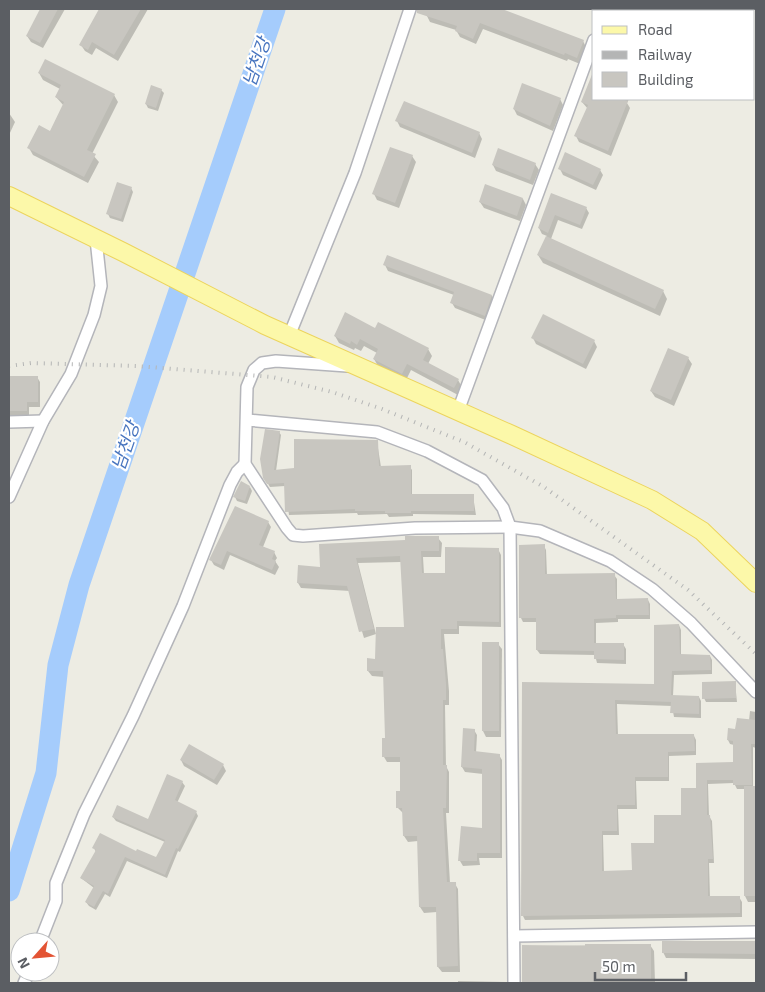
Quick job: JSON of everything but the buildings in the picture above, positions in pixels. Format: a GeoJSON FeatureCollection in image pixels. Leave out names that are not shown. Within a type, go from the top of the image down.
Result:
{"type":"FeatureCollection","features":[{"type":"Feature","properties":{"kind":"main road"},"geometry":{"type":"LineString","coordinates":[[9,196],[265,325],[652,500],[702,531],[756,583]]}},
{"type":"Feature","properties":{"kind":"street"},"geometry":{"type":"LineString","coordinates":[[289,336],[355,173],[410,9]]}},
{"type":"Feature","properties":{"kind":"street"},"geometry":{"type":"LineString","coordinates":[[458,412],[592,45]]}},
{"type":"Feature","properties":{"kind":"street"},"geometry":{"type":"LineString","coordinates":[[9,497],[43,422],[71,374],[94,315],[101,286],[96,239]]}},
{"type":"Feature","properties":{"kind":"street"},"geometry":{"type":"LineString","coordinates":[[355,367],[276,361],[262,363],[254,370],[247,387],[245,464],[275,513],[293,535],[303,536],[415,528],[510,527],[540,531],[590,551],[628,572],[691,622],[756,692]]}},
{"type":"Feature","properties":{"kind":"street"},"geometry":{"type":"LineString","coordinates":[[247,420],[377,432],[427,451],[482,480],[504,508],[510,527],[514,983]]}},
{"type":"Feature","properties":{"kind":"street"},"geometry":{"type":"LineString","coordinates":[[9,422],[43,422]]}},
{"type":"Feature","properties":{"kind":"street"},"geometry":{"type":"LineString","coordinates":[[44,932],[56,901],[56,883],[84,814],[133,716],[183,606],[230,485],[237,472],[245,464]]}},
{"type":"Feature","properties":{"kind":"street"},"geometry":{"type":"LineString","coordinates":[[514,936],[756,932]]}},
{"type":"Feature","properties":{"kind":"waterway","name":"남천강"},"geometry":{"type":"LineString","coordinates":[[9,891],[46,773],[58,665],[79,585],[275,9]]}},
{"type":"Feature","properties":{"kind":"railway"},"geometry":{"type":"LineString","coordinates":[[9,366],[31,363],[137,366],[272,377],[332,392],[382,409],[464,442],[544,487],[688,590],[756,654]]}}]}
